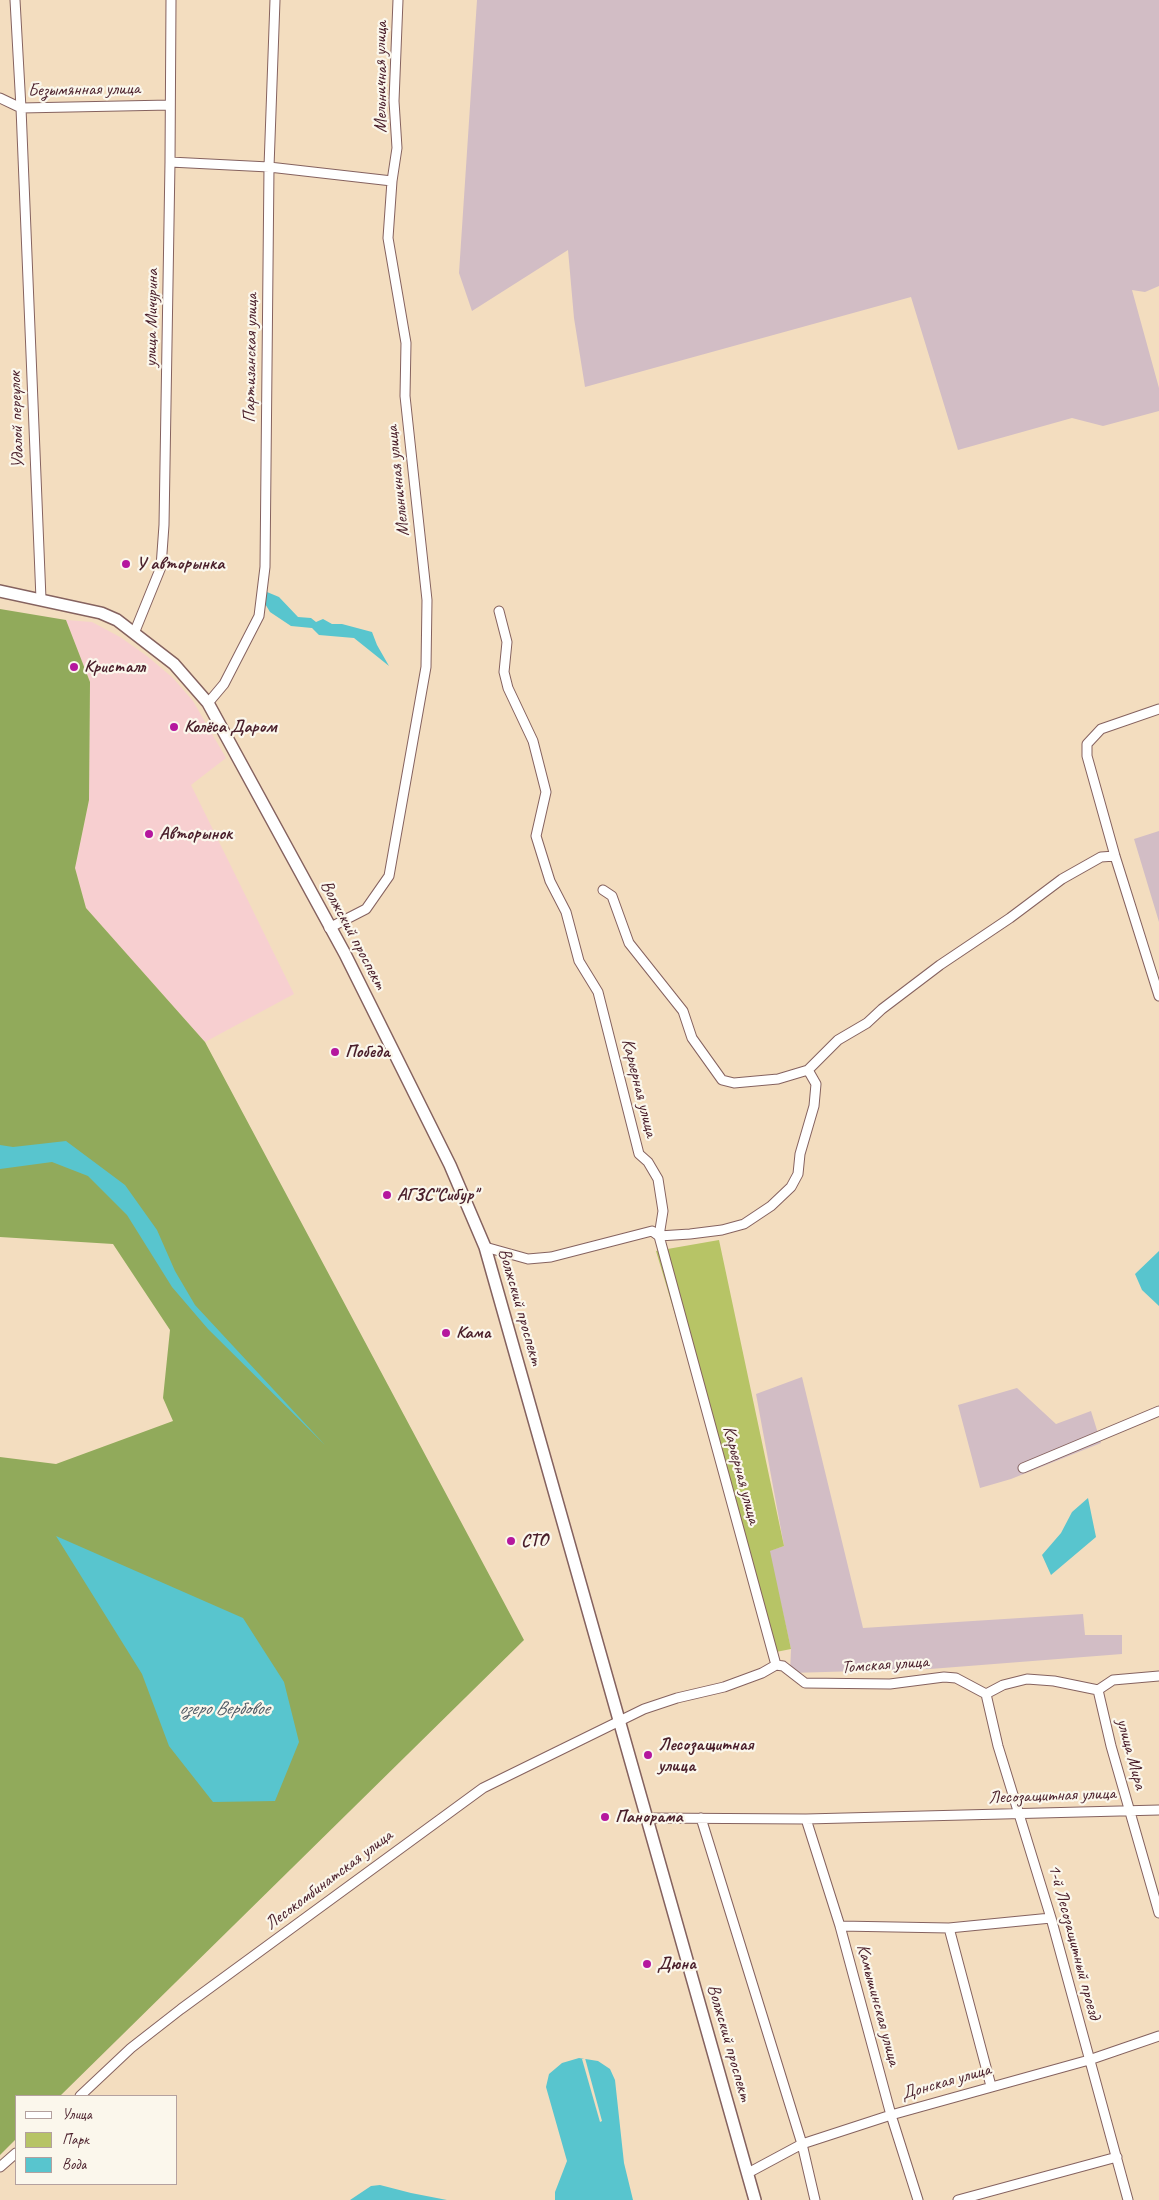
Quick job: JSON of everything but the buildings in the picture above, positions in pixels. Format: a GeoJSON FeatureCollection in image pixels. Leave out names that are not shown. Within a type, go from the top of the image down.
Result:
{"type":"FeatureCollection","features":[{"type":"Feature","properties":{"kind":"main road","name":"Волжский проспект"},"geometry":{"type":"LineString","coordinates":[[0,592],[101,613],[135,631],[174,664],[208,703],[330,928],[450,1165],[484,1247],[755,2200]]}},
{"type":"Feature","properties":{"kind":"street","name":"Удалой переулок"},"geometry":{"type":"LineString","coordinates":[[15,0],[41,599]]}},
{"type":"Feature","properties":{"kind":"street","name":"улица Мичурина"},"geometry":{"type":"LineString","coordinates":[[135,631],[161,567],[164,525],[170,162],[170,0]]}},
{"type":"Feature","properties":{"kind":"street","name":"Партизанская улица"},"geometry":{"type":"LineString","coordinates":[[208,703],[224,684],[259,616],[262,587],[269,167],[275,0]]}},
{"type":"Feature","properties":{"kind":"street","name":"Мельничная улица"},"geometry":{"type":"LineString","coordinates":[[330,928],[366,909],[389,876],[426,667],[428,600],[406,396],[406,344],[388,238],[392,181],[398,148],[394,101],[398,0]]}},
{"type":"Feature","properties":{"kind":"street","name":"Безымянная улица"},"geometry":{"type":"LineString","coordinates":[[0,98],[21,108],[170,105]]}},
{"type":"Feature","properties":{"kind":"street"},"geometry":{"type":"LineString","coordinates":[[170,162],[269,167],[392,181]]}},
{"type":"Feature","properties":{"kind":"street","name":"Карьерная улица"},"geometry":{"type":"LineString","coordinates":[[499,611],[507,642],[504,672],[506,680],[533,741],[546,792],[536,836],[550,881],[566,912],[579,962],[598,992],[639,1154],[648,1162],[658,1178],[663,1211],[659,1236],[776,1665]]}},
{"type":"Feature","properties":{"kind":"street"},"geometry":{"type":"LineString","coordinates":[[1159,709],[1101,729],[1087,744],[1087,756],[1159,996]]}},
{"type":"Feature","properties":{"kind":"street"},"geometry":{"type":"LineString","coordinates":[[603,890],[612,896],[629,943],[682,1011],[692,1038],[722,1080],[734,1083],[778,1079],[808,1070],[838,1040],[867,1023],[882,1008],[940,965],[1010,918],[1062,879],[1094,860],[1116,856]]}},
{"type":"Feature","properties":{"kind":"street"},"geometry":{"type":"LineString","coordinates":[[484,1247],[528,1259],[550,1257],[652,1232],[659,1236],[722,1230],[744,1224],[771,1206],[791,1187],[798,1174],[800,1154],[814,1106],[816,1084],[808,1070]]}},
{"type":"Feature","properties":{"kind":"street"},"geometry":{"type":"LineString","coordinates":[[1023,1468],[1159,1411]]}},
{"type":"Feature","properties":{"kind":"street"},"geometry":{"type":"LineString","coordinates":[[620,1723],[644,1709],[677,1698],[724,1687],[762,1673],[776,1665]]}},
{"type":"Feature","properties":{"kind":"street","name":"Томская улица"},"geometry":{"type":"LineString","coordinates":[[776,1665],[783,1666],[805,1683],[890,1684],[944,1677],[956,1678],[986,1694]]}},
{"type":"Feature","properties":{"kind":"street"},"geometry":{"type":"LineString","coordinates":[[986,1694],[1003,1685],[1027,1678],[1054,1680],[1098,1690],[1113,1680],[1159,1676]]}},
{"type":"Feature","properties":{"kind":"street","name":"улица Мира"},"geometry":{"type":"LineString","coordinates":[[1098,1690],[1129,1810],[1159,1913]]}},
{"type":"Feature","properties":{"kind":"street","name":"1-й Лесозащитный проезд"},"geometry":{"type":"LineString","coordinates":[[986,1694],[998,1746],[1051,1918],[1128,2200]]}},
{"type":"Feature","properties":{"kind":"street","name":"Лесокомбинатская улица"},"geometry":{"type":"LineString","coordinates":[[81,2095],[132,2048],[181,2009],[483,1788],[544,1756],[620,1723]]}},
{"type":"Feature","properties":{"kind":"street","name":"Лесозащитная улица"},"geometry":{"type":"LineString","coordinates":[[647,1818],[806,1819],[1159,1810]]}},
{"type":"Feature","properties":{"kind":"street"},"geometry":{"type":"LineString","coordinates":[[701,1818],[802,2144],[815,2200]]}},
{"type":"Feature","properties":{"kind":"street","name":"Камышинская улица"},"geometry":{"type":"LineString","coordinates":[[806,1819],[840,1926],[891,2115],[918,2200]]}},
{"type":"Feature","properties":{"kind":"street"},"geometry":{"type":"LineString","coordinates":[[840,1926],[949,1928],[1051,1918]]}},
{"type":"Feature","properties":{"kind":"street"},"geometry":{"type":"LineString","coordinates":[[949,1928],[991,2086]]}},
{"type":"Feature","properties":{"kind":"street","name":"Донская улица"},"geometry":{"type":"LineString","coordinates":[[748,2173],[802,2144],[891,2115],[1089,2060],[1159,2036]]}},
{"type":"Feature","properties":{"kind":"street"},"geometry":{"type":"LineString","coordinates":[[0,2167],[15,2154]]}},
{"type":"Feature","properties":{"kind":"street"},"geometry":{"type":"LineString","coordinates":[[958,2200],[1117,2156]]}},
{"type":"Feature","properties":{"kind":"shaded area"},"geometry":{"type":"Polygon","coordinates":[[[477,0],[1159,0],[1159,286],[1145,292],[1132,290],[1159,388],[1159,411],[1103,426],[1072,418],[958,450],[911,297],[585,387],[574,318],[568,250],[472,311],[459,273],[477,0]]]}},
{"type":"Feature","properties":{"kind":"shaded area","name":"Авторынок"},"geometry":{"type":"Polygon","coordinates":[[[66,620],[92,622],[120,637],[173,678],[193,701],[226,758],[191,785],[294,994],[205,1042],[86,908],[75,868],[89,800],[90,682],[66,620]]]}},
{"type":"Feature","properties":{"kind":"shaded area"},"geometry":{"type":"Polygon","coordinates":[[[1159,831],[1159,922],[1134,839],[1159,831]]]}},
{"type":"Feature","properties":{"kind":"shaded area"},"geometry":{"type":"Polygon","coordinates":[[[802,1377],[863,1628],[1083,1614],[1085,1635],[1122,1635],[1122,1654],[930,1669],[790,1673],[791,1649],[769,1551],[784,1546],[756,1394],[802,1377]]]}},
{"type":"Feature","properties":{"kind":"shaded area"},"geometry":{"type":"Polygon","coordinates":[[[1017,1388],[1056,1424],[1091,1411],[1101,1443],[1011,1479],[980,1488],[958,1405],[1017,1388]]]}},
{"type":"Feature","properties":{"kind":"green space"},"geometry":{"type":"Polygon","coordinates":[[[0,609],[66,620],[90,682],[89,800],[75,868],[86,908],[205,1042],[524,1640],[61,2095],[15,2095],[15,2140],[0,2155],[0,1457],[56,1464],[173,1421],[163,1398],[170,1330],[113,1244],[0,1237],[0,609]]]}},
{"type":"Feature","properties":{"kind":"green space"},"geometry":{"type":"Polygon","coordinates":[[[719,1240],[784,1546],[770,1551],[791,1649],[776,1652],[656,1251],[719,1240]]]}},
{"type":"Feature","properties":{"kind":"water"},"geometry":{"type":"Polygon","coordinates":[[[267,592],[279,597],[298,617],[311,618],[316,622],[323,619],[332,624],[342,624],[372,632],[389,666],[354,638],[319,635],[312,628],[291,626],[270,612],[264,602],[267,592]]]}},
{"type":"Feature","properties":{"kind":"water"},"geometry":{"type":"Polygon","coordinates":[[[66,1141],[125,1185],[157,1230],[175,1271],[195,1305],[325,1445],[208,1329],[172,1287],[127,1215],[88,1176],[52,1162],[0,1169],[0,1145],[13,1147],[66,1141]]]}},
{"type":"Feature","properties":{"kind":"water"},"geometry":{"type":"Polygon","coordinates":[[[1159,1251],[1159,1306],[1142,1290],[1135,1274],[1159,1251]]]}},
{"type":"Feature","properties":{"kind":"water"},"geometry":{"type":"Polygon","coordinates":[[[1088,1498],[1096,1537],[1051,1575],[1042,1555],[1061,1533],[1072,1512],[1088,1498]]]}},
{"type":"Feature","properties":{"kind":"water","name":"озеро Вербовое"},"geometry":{"type":"Polygon","coordinates":[[[56,1536],[243,1618],[284,1682],[299,1742],[275,1801],[213,1802],[169,1746],[142,1674],[56,1536]]]}},
{"type":"Feature","properties":{"kind":"water"},"geometry":{"type":"Polygon","coordinates":[[[579,2058],[598,2061],[610,2069],[615,2080],[624,2163],[633,2200],[555,2200],[555,2192],[567,2161],[546,2087],[549,2074],[562,2063],[579,2058]]]}},
{"type":"Feature","properties":{"kind":"water"},"geometry":{"type":"Polygon","coordinates":[[[380,2185],[447,2200],[350,2200],[371,2186],[380,2185]]]}},
{"type":"Feature","properties":{"kind":"pier"},"geometry":{"type":"Polygon","coordinates":[[[585,2058],[602,2121],[600,2122],[582,2059],[585,2058]]]}},
{"type":"Feature","properties":{"kind":"place","name":"У авторынка"},"geometry":{"type":"Point","coordinates":[126,564]}},
{"type":"Feature","properties":{"kind":"place","name":"Кристалл"},"geometry":{"type":"Point","coordinates":[74,667]}},
{"type":"Feature","properties":{"kind":"place","name":"Колёса Даром"},"geometry":{"type":"Point","coordinates":[174,727]}},
{"type":"Feature","properties":{"kind":"place","name":"Авторынок"},"geometry":{"type":"Point","coordinates":[149,834]}},
{"type":"Feature","properties":{"kind":"place","name":"Победа"},"geometry":{"type":"Point","coordinates":[335,1052]}},
{"type":"Feature","properties":{"kind":"place","name":"АГЗС\"Сибур\""},"geometry":{"type":"Point","coordinates":[387,1195]}},
{"type":"Feature","properties":{"kind":"place","name":"Кама"},"geometry":{"type":"Point","coordinates":[446,1333]}},
{"type":"Feature","properties":{"kind":"place","name":"СТО"},"geometry":{"type":"Point","coordinates":[511,1541]}},
{"type":"Feature","properties":{"kind":"place","name":"Лесозащитная улица"},"geometry":{"type":"Point","coordinates":[648,1755]}},
{"type":"Feature","properties":{"kind":"place","name":"Панорама"},"geometry":{"type":"Point","coordinates":[605,1817]}},
{"type":"Feature","properties":{"kind":"place","name":"Дюна"},"geometry":{"type":"Point","coordinates":[647,1964]}}]}
